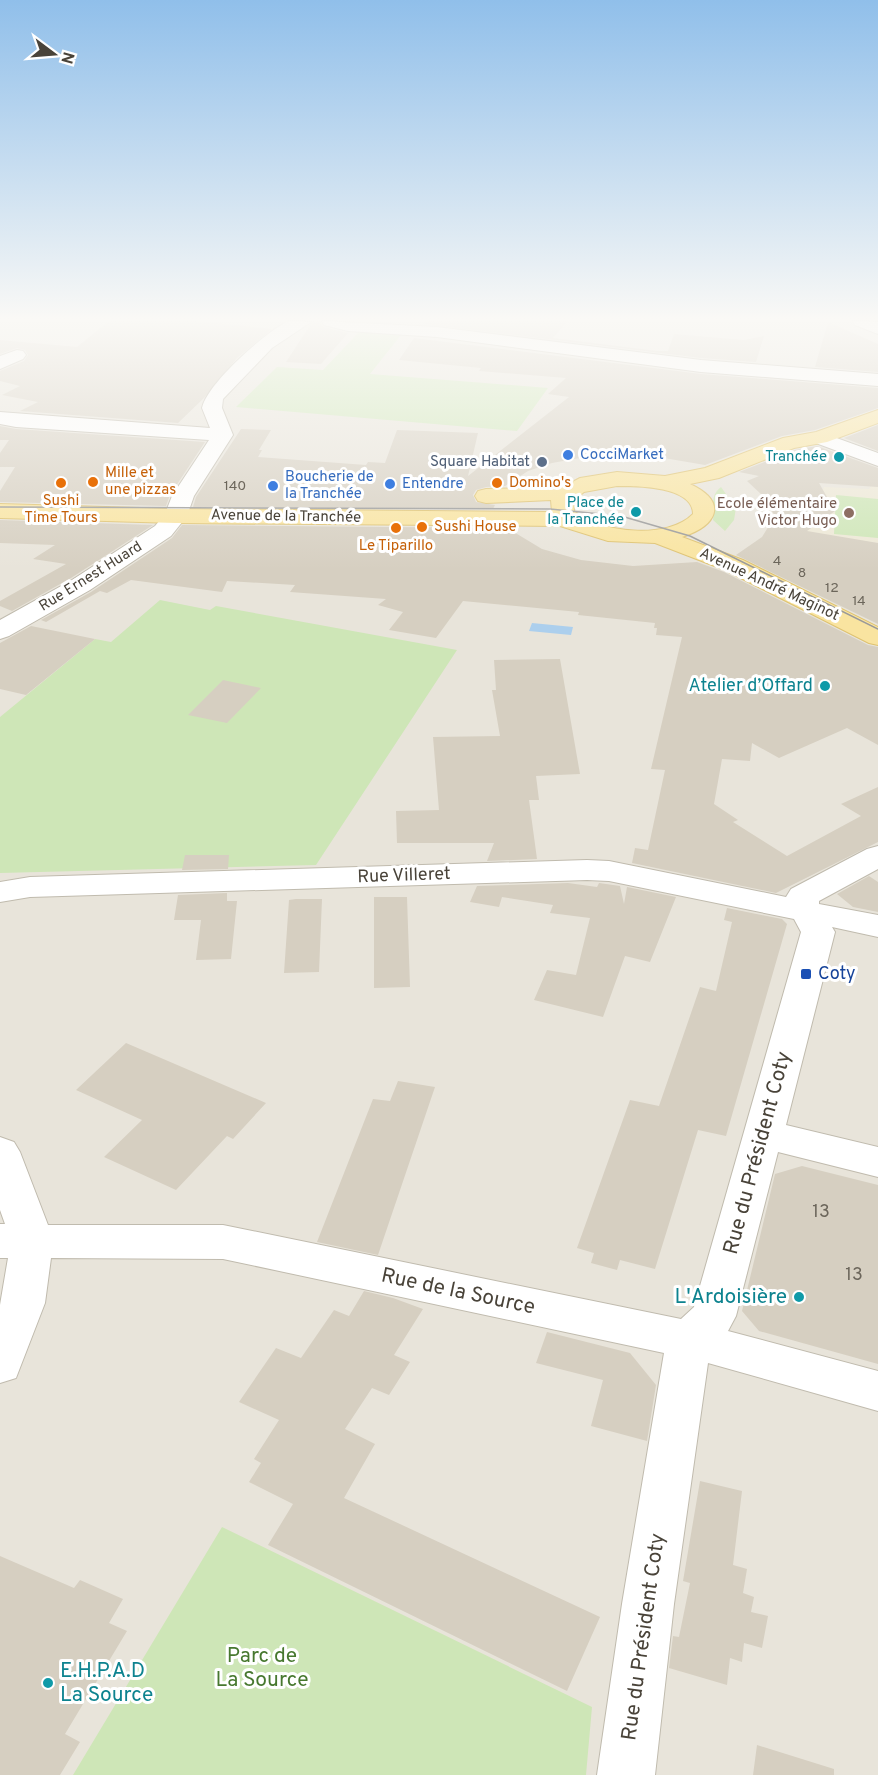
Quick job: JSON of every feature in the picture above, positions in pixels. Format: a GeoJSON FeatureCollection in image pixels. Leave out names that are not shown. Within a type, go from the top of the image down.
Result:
{"type":"FeatureCollection","features":[{"type":"Feature","properties":{"kind":"main road"},"geometry":{"type":"LineString","coordinates":[[665,483],[711,473],[790,442],[820,438],[878,416]]}},
{"type":"Feature","properties":{"kind":"main road"},"geometry":{"type":"LineString","coordinates":[[694,495],[726,478],[807,448],[820,438]]}},
{"type":"Feature","properties":{"kind":"main road"},"geometry":{"type":"LineString","coordinates":[[466,496],[534,496],[567,493],[588,483],[634,478],[665,483],[694,495],[713,529],[684,530],[658,536],[631,537],[604,533],[573,522],[566,516],[561,504],[567,493]]}},
{"type":"Feature","properties":{"kind":"main road","name":"Avenue de la Tranchée"},"geometry":{"type":"LineString","coordinates":[[0,498],[188,502],[573,522]]}},
{"type":"Feature","properties":{"kind":"main road","name":"Avenue de la Tranchée"},"geometry":{"type":"LineString","coordinates":[[0,511],[188,502]]}},
{"type":"Feature","properties":{"kind":"main road","name":"Avenue André Maginot"},"geometry":{"type":"LineString","coordinates":[[713,529],[730,549],[878,622]]}},
{"type":"Feature","properties":{"kind":"main road","name":"Avenue André Maginot"},"geometry":{"type":"LineString","coordinates":[[658,536],[734,565],[878,637]]}},
{"type":"Feature","properties":{"kind":"street"},"geometry":{"type":"LineString","coordinates":[[0,418],[223,435],[212,404]]}},
{"type":"Feature","properties":{"kind":"street","name":"Rue Ernest Huard"},"geometry":{"type":"LineString","coordinates":[[0,631],[81,585],[163,531],[188,502],[223,435]]}},
{"type":"Feature","properties":{"kind":"street"},"geometry":{"type":"LineString","coordinates":[[820,438],[878,460]]}},
{"type":"Feature","properties":{"kind":"street"},"geometry":{"type":"LineString","coordinates":[[806,910],[802,903],[802,896],[878,856]]}},
{"type":"Feature","properties":{"kind":"street","name":"Rue Villeret"},"geometry":{"type":"LineString","coordinates":[[0,892],[30,887],[587,870],[609,871],[878,926]]}},
{"type":"Feature","properties":{"kind":"street","name":"Rue du Président Coty"},"geometry":{"type":"LineString","coordinates":[[626,1775],[649,1592],[689,1339],[714,1316],[818,932],[806,910]]}},
{"type":"Feature","properties":{"kind":"street"},"geometry":{"type":"LineString","coordinates":[[763,1134],[878,1162]]}},
{"type":"Feature","properties":{"kind":"street"},"geometry":{"type":"LineString","coordinates":[[0,1152],[16,1241],[23,1303],[0,1364]]}},
{"type":"Feature","properties":{"kind":"street","name":"Rue de la Source"},"geometry":{"type":"LineString","coordinates":[[16,1241],[223,1242],[689,1339],[878,1391]]}},
{"type":"Feature","properties":{"kind":"shaded area"},"geometry":{"type":"Polygon","coordinates":[[[0,404],[878,404],[878,1775],[0,1775],[0,404]]]}},
{"type":"Feature","properties":{"kind":"shaded area","name":"Ecole élémentaire Victor Hugo"},"geometry":{"type":"Polygon","coordinates":[[[878,474],[878,543],[799,535],[824,487],[869,489],[878,474]]]}},
{"type":"Feature","properties":{"kind":"green space"},"geometry":{"type":"Polygon","coordinates":[[[239,404],[537,404],[517,431],[236,407],[239,404]]]}},
{"type":"Feature","properties":{"kind":"green space"},"geometry":{"type":"Polygon","coordinates":[[[721,487],[736,508],[734,520],[725,531],[713,520],[714,498],[721,487]]]}},
{"type":"Feature","properties":{"kind":"green space"},"geometry":{"type":"Polygon","coordinates":[[[836,495],[878,499],[878,538],[834,534],[836,495]]]}},
{"type":"Feature","properties":{"kind":"green space"},"geometry":{"type":"Polygon","coordinates":[[[160,600],[210,610],[216,606],[457,650],[316,865],[0,873],[0,717],[95,639],[111,642],[160,600]]]}},
{"type":"Feature","properties":{"kind":"green space","name":"Parc de La Source"},"geometry":{"type":"Polygon","coordinates":[[[222,1527],[592,1707],[586,1775],[73,1775],[222,1527]]]}},
{"type":"Feature","properties":{"kind":"water"},"geometry":{"type":"Polygon","coordinates":[[[532,623],[573,627],[571,635],[529,631],[532,623]]]}},
{"type":"Feature","properties":{"kind":"building"},"geometry":{"type":"Polygon","coordinates":[[[34,404],[198,404],[178,423],[20,411],[34,404]]]}},
{"type":"Feature","properties":{"kind":"building"},"geometry":{"type":"Polygon","coordinates":[[[560,404],[878,404],[878,408],[815,430],[782,436],[705,465],[658,457],[625,455],[591,456],[552,463],[528,471],[505,486],[476,490],[473,495],[476,502],[495,505],[493,509],[193,507],[196,497],[241,429],[271,430],[259,450],[262,450],[258,457],[366,465],[368,462],[385,463],[397,430],[478,433],[468,476],[560,404]]]}},
{"type":"Feature","properties":{"kind":"building"},"geometry":{"type":"Polygon","coordinates":[[[878,425],[878,451],[844,438],[878,425]]]}},
{"type":"Feature","properties":{"kind":"building"},"geometry":{"type":"Polygon","coordinates":[[[0,426],[205,442],[170,495],[166,506],[0,502],[0,491],[15,467],[0,467],[0,453],[9,440],[0,440],[0,426]]]}},
{"type":"Feature","properties":{"kind":"building"},"geometry":{"type":"Polygon","coordinates":[[[817,446],[878,468],[878,487],[819,483],[835,511],[807,531],[878,543],[878,624],[736,555],[762,537],[775,516],[762,495],[747,481],[759,476],[739,472],[795,450],[817,446]]]}},
{"type":"Feature","properties":{"kind":"building"},"geometry":{"type":"Polygon","coordinates":[[[0,520],[153,525],[71,578],[12,611],[0,606],[0,601],[66,564],[33,559],[55,545],[0,543],[0,520]]]}},
{"type":"Feature","properties":{"kind":"building"},"geometry":{"type":"Polygon","coordinates":[[[182,525],[507,528],[542,549],[581,560],[633,566],[697,562],[724,572],[868,645],[878,647],[878,745],[847,728],[779,758],[752,743],[750,761],[722,759],[714,804],[738,820],[733,822],[787,856],[861,816],[841,804],[878,787],[878,842],[776,893],[632,863],[635,848],[648,850],[665,770],[651,769],[682,637],[656,635],[655,623],[578,615],[579,612],[463,601],[436,638],[389,630],[403,612],[378,605],[386,599],[290,592],[295,585],[227,581],[222,592],[131,580],[107,593],[100,591],[46,622],[41,620],[91,592],[172,538],[182,525]]]}},
{"type":"Feature","properties":{"kind":"building"},"geometry":{"type":"Polygon","coordinates":[[[31,626],[95,639],[26,695],[0,689],[0,643],[31,626]]]}},
{"type":"Feature","properties":{"kind":"building"},"geometry":{"type":"Polygon","coordinates":[[[560,659],[580,774],[536,776],[539,800],[529,800],[537,859],[487,861],[494,843],[397,843],[396,811],[439,810],[433,737],[500,736],[492,690],[496,690],[494,660],[560,659]]]}},
{"type":"Feature","properties":{"kind":"building"},"geometry":{"type":"Polygon","coordinates":[[[223,680],[261,688],[227,723],[188,715],[223,680]]]}},
{"type":"Feature","properties":{"kind":"building"},"geometry":{"type":"Polygon","coordinates":[[[185,855],[229,855],[228,869],[182,870],[185,855]]]}},
{"type":"Feature","properties":{"kind":"building"},"geometry":{"type":"Polygon","coordinates":[[[869,876],[878,882],[878,912],[853,907],[837,894],[869,876]]]}},
{"type":"Feature","properties":{"kind":"building"},"geometry":{"type":"Polygon","coordinates":[[[568,883],[597,887],[599,883],[620,886],[624,904],[627,887],[676,897],[650,962],[625,956],[603,1017],[534,1000],[547,970],[576,975],[590,918],[550,913],[553,905],[502,897],[499,907],[470,902],[477,886],[568,883]]]}},
{"type":"Feature","properties":{"kind":"building"},"geometry":{"type":"Polygon","coordinates":[[[227,893],[227,901],[237,901],[231,959],[196,960],[201,920],[174,920],[178,895],[227,893]]]}},
{"type":"Feature","properties":{"kind":"building"},"geometry":{"type":"Polygon","coordinates":[[[374,897],[407,897],[410,987],[374,988],[374,897]]]}},
{"type":"Feature","properties":{"kind":"building"},"geometry":{"type":"Polygon","coordinates":[[[322,899],[319,972],[284,973],[289,900],[322,899]]]}},
{"type":"Feature","properties":{"kind":"building"},"geometry":{"type":"Polygon","coordinates":[[[727,908],[782,919],[787,924],[726,1136],[698,1130],[655,1269],[620,1260],[617,1270],[591,1263],[594,1253],[577,1248],[630,1100],[659,1106],[700,987],[716,991],[732,922],[724,920],[727,908]]]}},
{"type":"Feature","properties":{"kind":"building"},"geometry":{"type":"Polygon","coordinates":[[[126,1043],[266,1103],[233,1139],[227,1136],[176,1190],[104,1157],[142,1120],[76,1090],[126,1043]]]}},
{"type":"Feature","properties":{"kind":"building"},"geometry":{"type":"Polygon","coordinates":[[[398,1081],[435,1087],[378,1255],[317,1242],[373,1099],[390,1101],[398,1081]]]}},
{"type":"Feature","properties":{"kind":"building"},"geometry":{"type":"Polygon","coordinates":[[[802,1166],[878,1185],[878,1364],[759,1331],[742,1311],[775,1174],[802,1166]]]}},
{"type":"Feature","properties":{"kind":"building"},"geometry":{"type":"Polygon","coordinates":[[[364,1291],[423,1309],[394,1355],[410,1362],[389,1395],[372,1388],[345,1429],[375,1444],[344,1498],[600,1617],[567,1691],[268,1545],[293,1504],[249,1482],[261,1463],[254,1459],[279,1420],[239,1402],[276,1348],[301,1358],[334,1310],[349,1316],[364,1291]]]}},
{"type":"Feature","properties":{"kind":"building"},"geometry":{"type":"Polygon","coordinates":[[[547,1332],[630,1353],[656,1385],[647,1441],[591,1426],[603,1380],[536,1363],[547,1332]]]}},
{"type":"Feature","properties":{"kind":"building"},"geometry":{"type":"Polygon","coordinates":[[[700,1481],[742,1491],[733,1565],[747,1569],[743,1593],[754,1597],[751,1612],[768,1616],[762,1648],[744,1643],[742,1662],[730,1658],[727,1685],[669,1668],[673,1636],[679,1637],[690,1583],[683,1581],[700,1481]]]}},
{"type":"Feature","properties":{"kind":"building","name":"E.H.P.A.D La Source"},"geometry":{"type":"Polygon","coordinates":[[[0,1556],[74,1588],[80,1580],[123,1599],[109,1623],[127,1631],[65,1734],[80,1742],[60,1775],[0,1775],[0,1556]]]}},
{"type":"Feature","properties":{"kind":"building"},"geometry":{"type":"Polygon","coordinates":[[[757,1745],[834,1769],[834,1775],[753,1775],[757,1745]]]}},
{"type":"Feature","properties":{"kind":"tram line"},"geometry":{"type":"LineString","coordinates":[[0,507],[550,509],[621,516],[690,536],[878,629]]}},
{"type":"Feature","properties":{"kind":"place","name":"CocciMarket"},"geometry":{"type":"Point","coordinates":[568,455]}},
{"type":"Feature","properties":{"kind":"place","name":"Tranchée"},"geometry":{"type":"Point","coordinates":[839,457]}},
{"type":"Feature","properties":{"kind":"place","name":"Square Habitat"},"geometry":{"type":"Point","coordinates":[542,462]}},
{"type":"Feature","properties":{"kind":"place","name":"Mille et une pizzas"},"geometry":{"type":"Point","coordinates":[93,482]}},
{"type":"Feature","properties":{"kind":"place","name":"Sushi Time Tours"},"geometry":{"type":"Point","coordinates":[61,483]}},
{"type":"Feature","properties":{"kind":"place","name":"Domino's"},"geometry":{"type":"Point","coordinates":[497,483]}},
{"type":"Feature","properties":{"kind":"place","name":"Entendre"},"geometry":{"type":"Point","coordinates":[390,484]}},
{"type":"Feature","properties":{"kind":"place","name":"Boucherie de la Tranchée"},"geometry":{"type":"Point","coordinates":[273,486]}},
{"type":"Feature","properties":{"kind":"place","name":"Place de la Tranchée"},"geometry":{"type":"Point","coordinates":[636,512]}},
{"type":"Feature","properties":{"kind":"place","name":"Ecole élémentaire Victor Hugo"},"geometry":{"type":"Point","coordinates":[849,513]}},
{"type":"Feature","properties":{"kind":"place","name":"Sushi House"},"geometry":{"type":"Point","coordinates":[422,527]}},
{"type":"Feature","properties":{"kind":"place","name":"Le Tiparillo"},"geometry":{"type":"Point","coordinates":[396,528]}},
{"type":"Feature","properties":{"kind":"place","name":"Atelier d’Offard"},"geometry":{"type":"Point","coordinates":[825,686]}},
{"type":"Feature","properties":{"kind":"place","name":"Coty"},"geometry":{"type":"Point","coordinates":[806,974]}},
{"type":"Feature","properties":{"kind":"place","name":"L'Ardoisière"},"geometry":{"type":"Point","coordinates":[799,1297]}},
{"type":"Feature","properties":{"kind":"place","name":"E.H.P.A.D La Source"},"geometry":{"type":"Point","coordinates":[48,1683]}}]}
